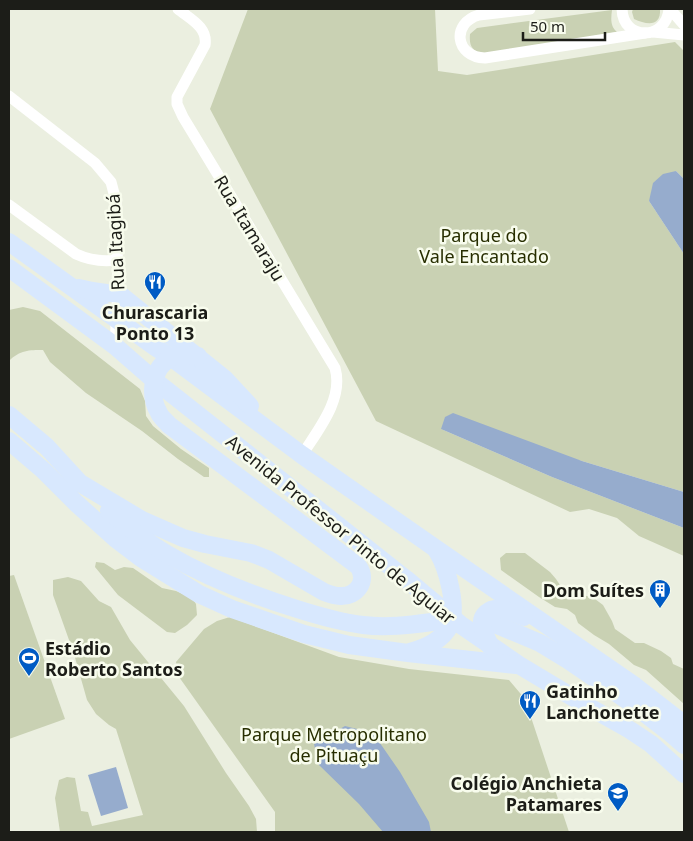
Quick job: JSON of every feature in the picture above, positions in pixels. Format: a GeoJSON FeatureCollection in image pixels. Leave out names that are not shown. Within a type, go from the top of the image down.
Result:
{"type":"FeatureCollection","features":[{"type":"Feature","properties":{"kind":"main road","name":"Avenida Professor Pinto de Aguiar"},"geometry":{"type":"LineString","coordinates":[[9,242],[172,358],[302,455],[635,686],[684,724]]}},
{"type":"Feature","properties":{"kind":"main road","name":"Avenida Professor Pinto de Aguiar"},"geometry":{"type":"LineString","coordinates":[[9,268],[115,346],[154,380],[406,579],[452,618],[519,665],[630,730],[650,744],[684,774]]}},
{"type":"Feature","properties":{"kind":"main road"},"geometry":{"type":"LineString","coordinates":[[68,285],[96,293],[118,293],[225,379],[275,435]]}},
{"type":"Feature","properties":{"kind":"main road"},"geometry":{"type":"LineString","coordinates":[[80,483],[142,520],[183,538],[251,553],[269,560],[324,592],[341,596],[354,593],[359,588],[362,583],[362,573],[358,566],[169,425],[159,415],[153,390],[154,380],[161,366],[172,358],[188,355],[198,356]]}},
{"type":"Feature","properties":{"kind":"main road"},"geometry":{"type":"LineString","coordinates":[[9,415],[47,446],[106,509],[136,533],[166,554],[222,582],[264,599],[331,620],[365,625],[397,626],[432,622]]}},
{"type":"Feature","properties":{"kind":"main road"},"geometry":{"type":"LineString","coordinates":[[9,441],[43,470],[116,539],[199,594],[232,609],[304,634],[349,645],[519,665]]}},
{"type":"Feature","properties":{"kind":"main road"},"geometry":{"type":"LineString","coordinates":[[408,653],[422,649],[436,640],[450,625],[452,618],[452,594],[448,576],[442,558],[435,548]]}},
{"type":"Feature","properties":{"kind":"main road"},"geometry":{"type":"LineString","coordinates":[[406,579],[426,587],[438,588],[444,586],[448,576]]}},
{"type":"Feature","properties":{"kind":"main road"},"geometry":{"type":"LineString","coordinates":[[490,646],[484,634],[482,622],[485,614],[494,608],[508,611],[548,626]]}},
{"type":"Feature","properties":{"kind":"main road"},"geometry":{"type":"LineString","coordinates":[[497,625],[540,643],[568,660],[634,705],[684,745]]}},
{"type":"Feature","properties":{"kind":"street","name":"Rua Itamaraju"},"geometry":{"type":"LineString","coordinates":[[178,9],[199,26],[206,38],[205,45],[177,97],[183,117],[335,368],[337,389],[320,427],[302,455]]}},
{"type":"Feature","properties":{"kind":"street"},"geometry":{"type":"LineString","coordinates":[[530,9],[472,17],[467,20],[461,29],[460,40],[462,47],[472,56],[485,58],[649,32],[661,28],[666,22],[669,9]]}},
{"type":"Feature","properties":{"kind":"street"},"geometry":{"type":"LineString","coordinates":[[622,9],[623,18],[627,24],[638,32],[684,35]]}},
{"type":"Feature","properties":{"kind":"street"},"geometry":{"type":"LineString","coordinates":[[669,9],[684,25]]}},
{"type":"Feature","properties":{"kind":"street","name":"Rua Itagibá"},"geometry":{"type":"LineString","coordinates":[[9,96],[96,163],[111,182],[116,201],[118,293],[115,346]]}},
{"type":"Feature","properties":{"kind":"street"},"geometry":{"type":"LineString","coordinates":[[9,205],[76,254],[98,260],[117,260]]}},
{"type":"Feature","properties":{"kind":"green space","name":"Parque do Vale Encantado"},"geometry":{"type":"Polygon","coordinates":[[[248,9],[435,9],[438,71],[467,75],[675,42],[684,51],[684,179],[676,171],[649,201],[684,254],[684,492],[582,461],[441,429],[552,477],[684,528],[684,556],[639,536],[617,518],[589,509],[570,512],[376,421],[210,109],[248,9]]]}},
{"type":"Feature","properties":{"kind":"green space"},"geometry":{"type":"Polygon","coordinates":[[[633,9],[660,9],[660,15],[656,22],[648,23],[634,19],[633,9]]]}},
{"type":"Feature","properties":{"kind":"green space"},"geometry":{"type":"Polygon","coordinates":[[[612,10],[612,25],[617,32],[484,55],[474,50],[470,42],[470,34],[477,28],[612,10]]]}},
{"type":"Feature","properties":{"kind":"green space"},"geometry":{"type":"Polygon","coordinates":[[[23,307],[40,311],[140,389],[145,401],[146,416],[153,426],[181,449],[209,468],[209,477],[204,477],[142,431],[86,393],[50,362],[43,350],[25,351],[9,361],[9,310],[23,307]]]}},
{"type":"Feature","properties":{"kind":"green space"},"geometry":{"type":"Polygon","coordinates":[[[506,553],[525,553],[550,572],[569,593],[587,596],[603,605],[615,629],[635,643],[644,643],[661,651],[671,658],[673,664],[684,669],[684,704],[646,670],[634,665],[609,644],[578,623],[575,615],[567,609],[555,607],[501,570],[500,558],[506,553]]]}},
{"type":"Feature","properties":{"kind":"green space"},"geometry":{"type":"Polygon","coordinates":[[[96,562],[104,563],[115,570],[124,567],[133,568],[162,588],[176,591],[192,598],[196,604],[197,615],[175,633],[167,632],[118,595],[95,567],[96,562]]]}},
{"type":"Feature","properties":{"kind":"green space","name":"Estádio Roberto Santos"},"geometry":{"type":"Polygon","coordinates":[[[14,575],[65,719],[9,739],[9,576],[14,575]]]}},
{"type":"Feature","properties":{"kind":"green space"},"geometry":{"type":"Polygon","coordinates":[[[68,577],[81,581],[99,601],[111,607],[130,640],[184,706],[249,806],[256,819],[257,832],[60,832],[55,798],[59,780],[67,777],[75,778],[81,811],[88,812],[92,826],[143,815],[116,729],[96,714],[87,700],[74,654],[53,595],[53,580],[68,577]]]}},
{"type":"Feature","properties":{"kind":"green space","name":"Parque Metropolitano de Pituaçu"},"geometry":{"type":"Polygon","coordinates":[[[230,617],[339,657],[409,669],[509,680],[525,699],[569,832],[275,832],[275,812],[179,677],[176,662],[204,629],[217,621],[230,617]]]}},
{"type":"Feature","properties":{"kind":"water"},"geometry":{"type":"Polygon","coordinates":[[[676,171],[684,179],[684,254],[649,201],[653,183],[663,174],[676,171]]]}},
{"type":"Feature","properties":{"kind":"water"},"geometry":{"type":"Polygon","coordinates":[[[453,413],[582,461],[684,492],[684,528],[552,477],[441,429],[445,417],[453,413]]]}},
{"type":"Feature","properties":{"kind":"water"},"geometry":{"type":"Polygon","coordinates":[[[345,726],[373,733],[400,772],[429,822],[431,832],[383,832],[359,804],[319,765],[314,744],[345,726]]]}},
{"type":"Feature","properties":{"kind":"water"},"geometry":{"type":"Polygon","coordinates":[[[116,767],[128,808],[101,816],[88,775],[116,767]]]}},
{"type":"Feature","properties":{"kind":"place","name":"Churascaria Ponto 13"},"geometry":{"type":"Point","coordinates":[155,301]}},
{"type":"Feature","properties":{"kind":"place","name":"Dom Suítes"},"geometry":{"type":"Point","coordinates":[660,609]}},
{"type":"Feature","properties":{"kind":"place","name":"Estádio Roberto Santos"},"geometry":{"type":"Point","coordinates":[29,677]}},
{"type":"Feature","properties":{"kind":"place","name":"Gatinho Lanchonette"},"geometry":{"type":"Point","coordinates":[530,720]}},
{"type":"Feature","properties":{"kind":"place","name":"Colégio Anchieta Patamares"},"geometry":{"type":"Point","coordinates":[618,812]}}]}
